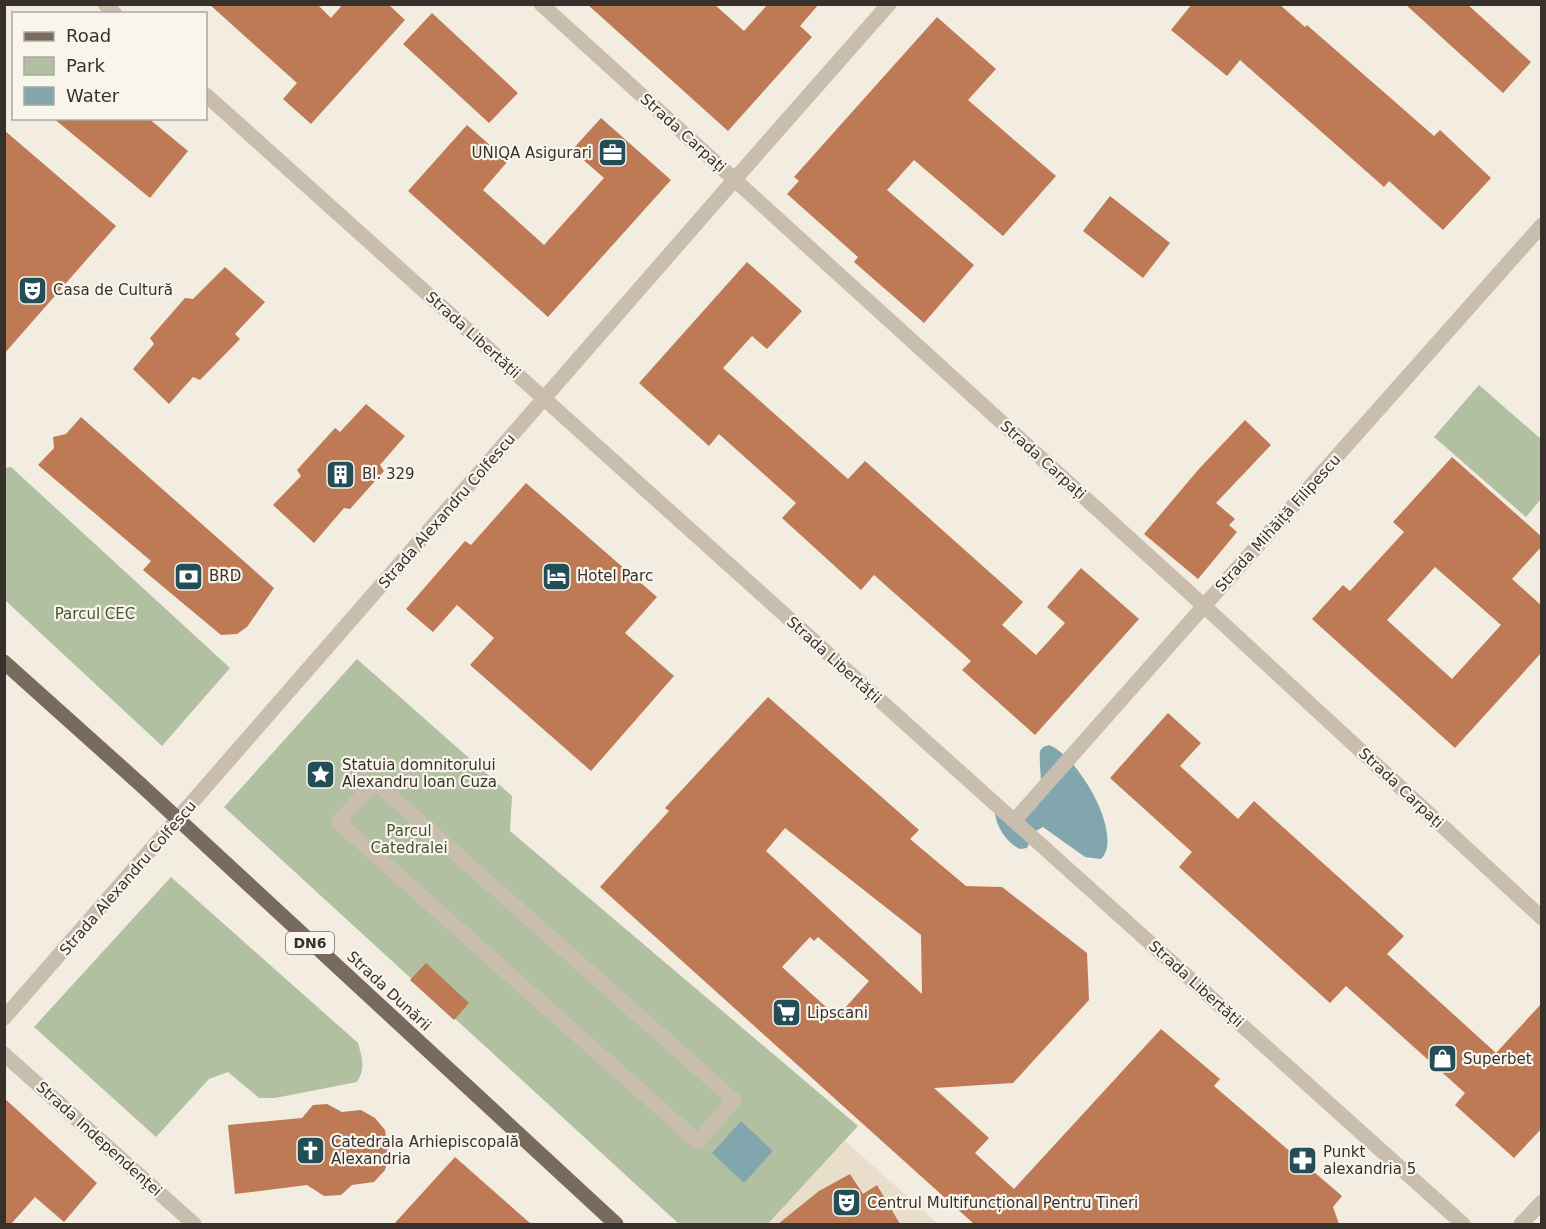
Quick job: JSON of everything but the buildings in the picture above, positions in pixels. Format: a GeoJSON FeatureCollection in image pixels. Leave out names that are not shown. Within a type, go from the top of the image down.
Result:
{"type":"FeatureCollection","features":[{"type":"Feature","properties":{"kind":"main road","name":"Strada Dunării"},"geometry":{"type":"LineString","coordinates":[[4,662],[616,1224]]}},
{"type":"Feature","properties":{"kind":"street","name":"Strada Carpați"},"geometry":{"type":"LineString","coordinates":[[541,4],[1204,606],[1542,918]]}},
{"type":"Feature","properties":{"kind":"street","name":"Strada Alexandru Colfescu"},"geometry":{"type":"LineString","coordinates":[[4,1018],[890,4]]}},
{"type":"Feature","properties":{"kind":"street","name":"Strada Libertății"},"geometry":{"type":"LineString","coordinates":[[207,96],[1463,1224]]}},
{"type":"Feature","properties":{"kind":"street","name":"Strada Mihăiță Filipescu"},"geometry":{"type":"LineString","coordinates":[[1014,821],[1542,225]]}},
{"type":"Feature","properties":{"kind":"street"},"geometry":{"type":"LineString","coordinates":[[375,782],[734,1100],[698,1142],[338,822],[375,782]]}},
{"type":"Feature","properties":{"kind":"street","name":"Strada Independenței"},"geometry":{"type":"LineString","coordinates":[[4,1054],[194,1224]]}},
{"type":"Feature","properties":{"kind":"street"},"geometry":{"type":"LineString","coordinates":[[1521,1224],[1542,1202]]}},
{"type":"Feature","properties":{"kind":"green space"},"geometry":{"type":"Polygon","coordinates":[[[1479,385],[1541,439],[1541,499],[1526,517],[1434,437],[1479,385]]]}},
{"type":"Feature","properties":{"kind":"green space","name":"Parcul CEC"},"geometry":{"type":"Polygon","coordinates":[[[11,467],[230,668],[162,746],[5,600],[4,468],[11,467]]]}},
{"type":"Feature","properties":{"kind":"green space","name":"Parcul Catedralei"},"geometry":{"type":"Polygon","coordinates":[[[357,659],[512,796],[510,831],[858,1126],[768,1224],[679,1224],[224,807],[357,659]]]}},
{"type":"Feature","properties":{"kind":"green space"},"geometry":{"type":"Polygon","coordinates":[[[171,877],[358,1043],[362,1067],[357,1082],[275,1098],[259,1098],[228,1072],[209,1079],[156,1137],[34,1027],[171,877]]]}},
{"type":"Feature","properties":{"kind":"shaded area"},"geometry":{"type":"Polygon","coordinates":[[[845,1141],[938,1224],[900,1224],[877,1186],[863,1194],[850,1174],[819,1191],[793,1212],[784,1224],[768,1224],[845,1141]]]}},
{"type":"Feature","properties":{"kind":"water"},"geometry":{"type":"Polygon","coordinates":[[[1049,745],[1072,764],[1094,797],[1107,832],[1107,848],[1101,859],[1085,857],[1043,827],[1034,832],[1027,848],[1020,849],[1007,839],[998,825],[995,814],[998,811],[1030,813],[1036,808],[1041,794],[1040,751],[1049,745]]]}},
{"type":"Feature","properties":{"kind":"water"},"geometry":{"type":"Polygon","coordinates":[[[741,1121],[773,1151],[744,1183],[712,1153],[741,1121]]]}},
{"type":"Feature","properties":{"kind":"place","name":"UNIQA Asigurari"},"geometry":{"type":"Point","coordinates":[613,153]}},
{"type":"Feature","properties":{"kind":"place","name":"Casa de Cultură"},"geometry":{"type":"Point","coordinates":[32,290]}},
{"type":"Feature","properties":{"kind":"place","name":"Bl. 329"},"geometry":{"type":"Point","coordinates":[341,474]}},
{"type":"Feature","properties":{"kind":"place","name":"BRD"},"geometry":{"type":"Point","coordinates":[188,576]}},
{"type":"Feature","properties":{"kind":"place","name":"Hotel Parc"},"geometry":{"type":"Point","coordinates":[556,576]}},
{"type":"Feature","properties":{"kind":"place","name":"Statuia domnitorului Alexandru Ioan Cuza"},"geometry":{"type":"Point","coordinates":[321,774]}},
{"type":"Feature","properties":{"kind":"place","name":"Lipscani"},"geometry":{"type":"Point","coordinates":[786,1013]}},
{"type":"Feature","properties":{"kind":"place","name":"Superbet"},"geometry":{"type":"Point","coordinates":[1442,1059]}},
{"type":"Feature","properties":{"kind":"place","name":"Catedrala Arhiepiscopală Alexandria"},"geometry":{"type":"Point","coordinates":[310,1151]}},
{"type":"Feature","properties":{"kind":"place","name":"Punkt alexandria 5"},"geometry":{"type":"Point","coordinates":[1302,1161]}},
{"type":"Feature","properties":{"kind":"place","name":"Centrul Multifuncțional Pentru Tineri"},"geometry":{"type":"Point","coordinates":[846,1203]}}]}
